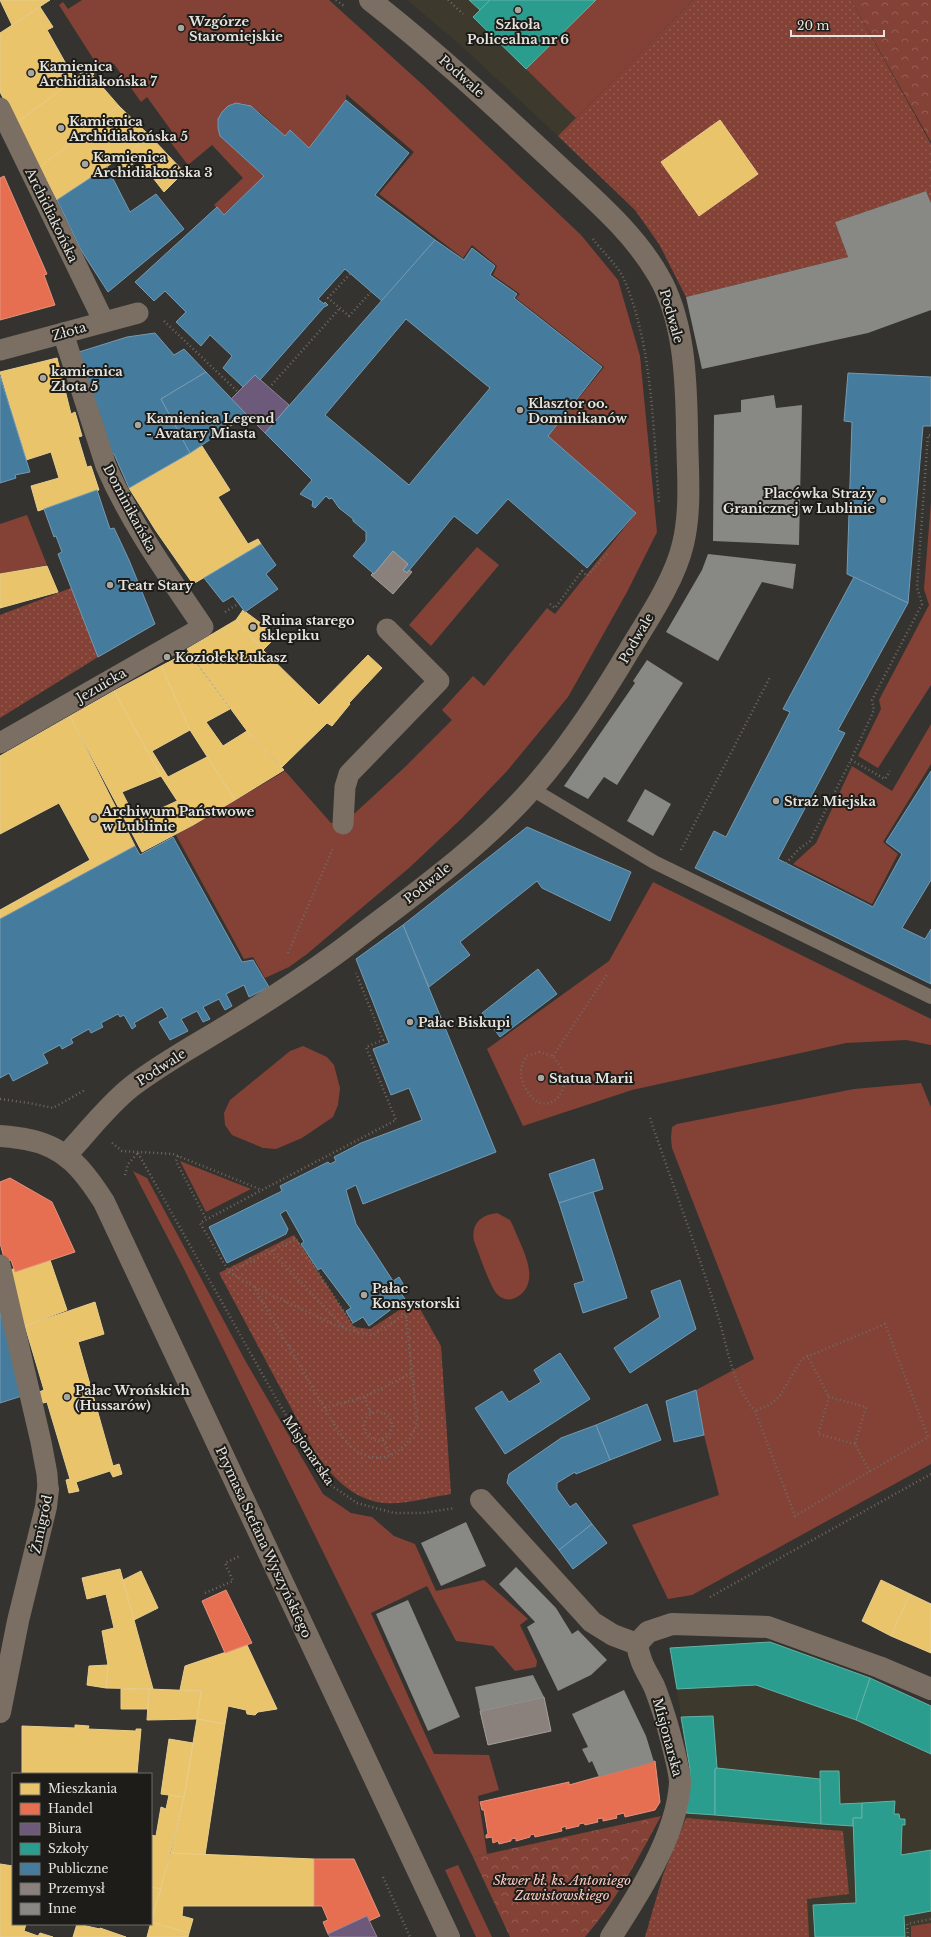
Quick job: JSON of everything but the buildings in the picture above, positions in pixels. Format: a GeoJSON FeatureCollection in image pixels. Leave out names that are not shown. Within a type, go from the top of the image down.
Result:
{"type":"FeatureCollection","features":[{"type":"Feature","properties":{"kind":"street","name":"Podwale"},"geometry":{"type":"LineString","coordinates":[[66,1155],[126,1091],[155,1069],[312,972],[435,877],[505,817],[532,789],[596,706],[638,636],[667,583],[682,549],[687,523],[686,391],[678,328],[661,279],[646,255],[626,232],[442,58],[370,0]]}},
{"type":"Feature","properties":{"kind":"street","name":"Archidiakońska"},"geometry":{"type":"LineString","coordinates":[[0,108],[104,322]]}},
{"type":"Feature","properties":{"kind":"street","name":"Złota"},"geometry":{"type":"LineString","coordinates":[[0,350],[138,313]]}},
{"type":"Feature","properties":{"kind":"street","name":"Dominikańska"},"geometry":{"type":"LineString","coordinates":[[63,333],[113,482],[134,522],[159,563],[203,627]]}},
{"type":"Feature","properties":{"kind":"street","name":"Jezuicka"},"geometry":{"type":"LineString","coordinates":[[0,743],[203,627]]}},
{"type":"Feature","properties":{"kind":"street"},"geometry":{"type":"LineString","coordinates":[[343,824],[345,787],[349,774],[439,681],[387,629]]}},
{"type":"Feature","properties":{"kind":"street","name":"Prymasa Stefana Wyszyńskiego"},"geometry":{"type":"LineString","coordinates":[[0,1136],[34,1141],[50,1146],[66,1155],[76,1164],[93,1185],[104,1202],[126,1246],[449,1937]]}},
{"type":"Feature","properties":{"kind":"street","name":"Żmigród"},"geometry":{"type":"LineString","coordinates":[[0,1265],[41,1442],[47,1474],[48,1489],[46,1507],[18,1621],[0,1712]]}},
{"type":"Feature","properties":{"kind":"street"},"geometry":{"type":"LineString","coordinates":[[481,1500],[592,1622],[613,1635],[637,1644],[648,1632],[672,1624],[768,1627],[879,1666],[931,1689]]}},
{"type":"Feature","properties":{"kind":"street","name":"Misjonarska"},"geometry":{"type":"LineString","coordinates":[[611,1937],[637,1897],[666,1837],[673,1818],[680,1782],[667,1724],[654,1686],[640,1660],[637,1644]]}},
{"type":"Feature","properties":{"kind":"lane"},"geometry":{"type":"LineString","coordinates":[[532,789],[654,862],[931,997]]}},
{"type":"Feature","properties":{"kind":"path"},"geometry":{"type":"LineString","coordinates":[[336,0],[348,10]]}},
{"type":"Feature","properties":{"kind":"path"},"geometry":{"type":"LineString","coordinates":[[448,0],[463,14]]}},
{"type":"Feature","properties":{"kind":"path"},"geometry":{"type":"LineString","coordinates":[[590,236],[622,276],[636,316],[647,359],[659,508]]}},
{"type":"Feature","properties":{"kind":"path"},"geometry":{"type":"LineString","coordinates":[[350,274],[328,298],[349,316],[371,292]]}},
{"type":"Feature","properties":{"kind":"path"},"geometry":{"type":"LineString","coordinates":[[269,388],[340,308]]}},
{"type":"Feature","properties":{"kind":"path"},"geometry":{"type":"LineString","coordinates":[[138,313],[152,310],[238,392]]}},
{"type":"Feature","properties":{"kind":"path"},"geometry":{"type":"LineString","coordinates":[[786,863],[799,849],[810,841],[852,760],[874,710],[872,700],[922,604],[917,587],[928,435],[931,436]]}},
{"type":"Feature","properties":{"kind":"path"},"geometry":{"type":"LineString","coordinates":[[550,604],[555,608],[582,571],[587,576],[607,554]]}},
{"type":"Feature","properties":{"kind":"path"},"geometry":{"type":"LineString","coordinates":[[687,839],[770,677]]}},
{"type":"Feature","properties":{"kind":"path"},"geometry":{"type":"LineString","coordinates":[[852,760],[885,779],[890,771]]}},
{"type":"Feature","properties":{"kind":"path"},"geometry":{"type":"LineString","coordinates":[[285,959],[343,824]]}},
{"type":"Feature","properties":{"kind":"path"},"geometry":{"type":"LineString","coordinates":[[254,1287],[338,1431],[348,1444],[358,1452],[379,1458],[390,1455],[405,1446],[415,1430],[417,1421],[406,1314],[373,1335],[345,1329],[254,1287],[229,1272],[200,1223],[396,1120],[366,1047],[383,1040],[355,970]]}},
{"type":"Feature","properties":{"kind":"path"},"geometry":{"type":"LineString","coordinates":[[553,1056],[608,973]]}},
{"type":"Feature","properties":{"kind":"path"},"geometry":{"type":"LineString","coordinates":[[539,1052],[553,1056],[564,1075],[562,1094],[549,1103],[541,1103],[534,1099],[527,1090],[521,1071],[527,1056],[533,1053],[539,1052]]}},
{"type":"Feature","properties":{"kind":"path"},"geometry":{"type":"LineString","coordinates":[[0,1099],[29,1102],[53,1108],[86,1090]]}},
{"type":"Feature","properties":{"kind":"path"},"geometry":{"type":"LineString","coordinates":[[650,1118],[717,1314],[734,1378],[745,1400],[755,1411],[795,1516],[928,1437],[884,1324],[802,1359],[779,1396],[769,1404],[755,1411]]}},
{"type":"Feature","properties":{"kind":"path"},"geometry":{"type":"LineString","coordinates":[[122,1151],[162,1153],[178,1156],[262,1190]]}},
{"type":"Feature","properties":{"kind":"path"},"geometry":{"type":"LineString","coordinates":[[124,1175],[128,1164],[138,1152]]}},
{"type":"Feature","properties":{"kind":"path","name":"Misjonarska"},"geometry":{"type":"LineString","coordinates":[[138,1152],[278,1402],[329,1484],[358,1503],[394,1513],[423,1513],[453,1508],[481,1500]]}},
{"type":"Feature","properties":{"kind":"path"},"geometry":{"type":"LineString","coordinates":[[178,1156],[176,1161],[206,1220]]}},
{"type":"Feature","properties":{"kind":"path"},"geometry":{"type":"LineString","coordinates":[[229,1272],[296,1239],[358,1333]]}},
{"type":"Feature","properties":{"kind":"path"},"geometry":{"type":"LineString","coordinates":[[271,1251],[345,1329]]}},
{"type":"Feature","properties":{"kind":"path"},"geometry":{"type":"LineString","coordinates":[[807,1356],[829,1397],[818,1434],[855,1444]]}},
{"type":"Feature","properties":{"kind":"path"},"geometry":{"type":"LineString","coordinates":[[325,1408],[364,1396],[412,1373]]}},
{"type":"Feature","properties":{"kind":"path"},"geometry":{"type":"LineString","coordinates":[[364,1396],[372,1414]]}},
{"type":"Feature","properties":{"kind":"path"},"geometry":{"type":"LineString","coordinates":[[829,1397],[866,1407],[855,1444],[870,1472]]}},
{"type":"Feature","properties":{"kind":"path"},"geometry":{"type":"LineString","coordinates":[[381,1412],[389,1417],[391,1421],[392,1430],[383,1440],[379,1441],[369,1438],[364,1430],[365,1421],[372,1414],[381,1412]]}},
{"type":"Feature","properties":{"kind":"path"},"geometry":{"type":"LineString","coordinates":[[383,1440],[390,1455]]}},
{"type":"Feature","properties":{"kind":"path"},"geometry":{"type":"LineString","coordinates":[[672,1624],[697,1604],[931,1474]]}},
{"type":"Feature","properties":{"kind":"path"},"geometry":{"type":"LineString","coordinates":[[205,1593],[233,1581],[225,1563],[240,1555]]}},
{"type":"Feature","properties":{"kind":"path"},"geometry":{"type":"LineString","coordinates":[[383,1877],[410,1937]]}},
{"type":"Feature","properties":{"kind":"path"},"geometry":{"type":"LineString","coordinates":[[908,1937],[907,1924],[931,1919]]}},
{"type":"Feature","properties":{"kind":"shaded area"},"geometry":{"type":"Polygon","coordinates":[[[407,0],[693,0],[558,136],[457,42],[407,0]]]}},
{"type":"Feature","properties":{"kind":"shaded area"},"geometry":{"type":"Polygon","coordinates":[[[770,1642],[870,1678],[931,1706],[931,1937],[645,1937],[663,1875],[686,1818],[689,1795],[690,1769],[670,1648],[770,1642]]]}},
{"type":"Feature","properties":{"kind":"green space"},"geometry":{"type":"Polygon","coordinates":[[[82,0],[329,0],[423,85],[581,235],[618,280],[640,356],[657,532],[627,592],[568,697],[507,771],[461,819],[409,868],[307,954],[289,967],[265,978],[253,957],[244,959],[176,835],[285,771],[331,823],[343,824],[405,767],[452,720],[442,710],[473,676],[484,686],[547,608],[555,614],[636,513],[548,436],[604,367],[516,298],[520,294],[493,275],[497,266],[472,245],[463,258],[379,194],[414,152],[346,94],[346,100],[309,148],[290,130],[285,136],[264,116],[248,105],[240,103],[232,105],[221,113],[218,119],[220,136],[264,176],[224,215],[214,205],[243,178],[212,145],[188,165],[168,139],[173,133],[147,97],[141,102],[114,64],[101,71],[59,5],[63,2],[68,9],[82,0]]]}},
{"type":"Feature","properties":{"kind":"green space"},"geometry":{"type":"Polygon","coordinates":[[[596,0],[693,0],[576,118],[526,69],[596,0]]]}},
{"type":"Feature","properties":{"kind":"green space"},"geometry":{"type":"Polygon","coordinates":[[[693,0],[851,0],[931,144],[931,203],[926,191],[835,222],[848,257],[686,297],[659,244],[635,210],[558,136],[693,0]]]}},
{"type":"Feature","properties":{"kind":"green space"},"geometry":{"type":"Polygon","coordinates":[[[851,0],[931,0],[931,142],[851,0]]]}},
{"type":"Feature","properties":{"kind":"green space"},"geometry":{"type":"Polygon","coordinates":[[[931,501],[931,685],[878,768],[858,756],[881,709],[879,700],[929,605],[924,589],[931,501]]]}},
{"type":"Feature","properties":{"kind":"green space"},"geometry":{"type":"Polygon","coordinates":[[[27,515],[47,565],[0,574],[0,524],[27,515]]]}},
{"type":"Feature","properties":{"kind":"green space"},"geometry":{"type":"Polygon","coordinates":[[[477,547],[499,565],[431,646],[409,625],[477,547]]]}},
{"type":"Feature","properties":{"kind":"green space"},"geometry":{"type":"Polygon","coordinates":[[[71,588],[98,657],[0,718],[0,615],[71,588]]]}},
{"type":"Feature","properties":{"kind":"green space"},"geometry":{"type":"Polygon","coordinates":[[[931,724],[931,764],[883,842],[898,854],[872,904],[793,864],[816,843],[852,766],[892,791],[931,724]]]}},
{"type":"Feature","properties":{"kind":"green space"},"geometry":{"type":"Polygon","coordinates":[[[653,882],[931,1019],[931,1045],[906,1040],[846,1043],[632,1090],[523,1126],[487,1049],[609,961],[653,882]]]}},
{"type":"Feature","properties":{"kind":"green space"},"geometry":{"type":"Polygon","coordinates":[[[303,1046],[327,1057],[334,1065],[340,1088],[338,1105],[333,1117],[302,1138],[276,1149],[263,1148],[232,1135],[225,1125],[224,1113],[230,1100],[290,1051],[303,1046]]]}},
{"type":"Feature","properties":{"kind":"green space"},"geometry":{"type":"Polygon","coordinates":[[[921,1083],[931,1107],[931,1464],[692,1595],[668,1599],[632,1525],[719,1495],[704,1435],[696,1390],[754,1359],[672,1148],[672,1127],[677,1124],[854,1089],[921,1083]]]}},
{"type":"Feature","properties":{"kind":"green space"},"geometry":{"type":"Polygon","coordinates":[[[180,1161],[251,1189],[206,1212],[180,1161]]]}},
{"type":"Feature","properties":{"kind":"green space"},"geometry":{"type":"Polygon","coordinates":[[[133,1171],[147,1178],[246,1362],[323,1494],[351,1513],[372,1517],[394,1536],[415,1544],[436,1591],[484,1580],[528,1619],[520,1625],[537,1661],[536,1667],[515,1671],[493,1646],[456,1641],[427,1586],[371,1613],[434,1754],[489,1755],[499,1790],[478,1796],[487,1854],[473,1857],[182,1265],[133,1171]]]}},
{"type":"Feature","properties":{"kind":"green space"},"geometry":{"type":"Polygon","coordinates":[[[497,1213],[510,1220],[528,1263],[528,1282],[525,1290],[517,1297],[512,1299],[502,1298],[495,1291],[488,1278],[474,1241],[473,1235],[475,1225],[478,1221],[481,1218],[497,1213]]]}},
{"type":"Feature","properties":{"kind":"green space"},"geometry":{"type":"Polygon","coordinates":[[[294,1235],[354,1327],[370,1329],[415,1300],[441,1346],[451,1494],[400,1503],[372,1501],[362,1497],[342,1484],[326,1468],[313,1449],[219,1273],[294,1235]]]}},
{"type":"Feature","properties":{"kind":"green space","name":"Skwer bł. ks. Antoniego Zawistowskiego"},"geometry":{"type":"Polygon","coordinates":[[[661,1816],[617,1894],[597,1923],[585,1937],[510,1937],[473,1857],[661,1816]]]}},
{"type":"Feature","properties":{"kind":"green space"},"geometry":{"type":"Polygon","coordinates":[[[686,1818],[843,1831],[849,1894],[807,1899],[809,1937],[645,1937],[663,1875],[686,1818]]]}},
{"type":"Feature","properties":{"kind":"green space"},"geometry":{"type":"Polygon","coordinates":[[[458,1865],[492,1937],[476,1937],[445,1870],[458,1865]]]}},
{"type":"Feature","properties":{"kind":"green space"},"geometry":{"type":"Polygon","coordinates":[[[931,1923],[931,1937],[911,1937],[911,1926],[931,1923]]]}},
{"type":"Feature","properties":{"kind":"place","name":"Szkoła Policealna nr 6"},"geometry":{"type":"Point","coordinates":[518,10]}},
{"type":"Feature","properties":{"kind":"place","name":"Wzgórze Staromiejskie"},"geometry":{"type":"Point","coordinates":[181,28]}},
{"type":"Feature","properties":{"kind":"place","name":"Kamienica Archidiakońska 7"},"geometry":{"type":"Point","coordinates":[31,73]}},
{"type":"Feature","properties":{"kind":"place","name":"Kamienica Archidiakońska 5"},"geometry":{"type":"Point","coordinates":[61,128]}},
{"type":"Feature","properties":{"kind":"place","name":"Kamienica Archidiakońska 3"},"geometry":{"type":"Point","coordinates":[85,164]}},
{"type":"Feature","properties":{"kind":"place","name":"kamienica Złota 5"},"geometry":{"type":"Point","coordinates":[43,378]}},
{"type":"Feature","properties":{"kind":"place","name":"Klasztor oo. Dominikanów"},"geometry":{"type":"Point","coordinates":[520,410]}},
{"type":"Feature","properties":{"kind":"place","name":"Kamienica Legend - Avatary Miasta"},"geometry":{"type":"Point","coordinates":[138,425]}},
{"type":"Feature","properties":{"kind":"place","name":"Placówka Straży Granicznej w Lublinie"},"geometry":{"type":"Point","coordinates":[883,500]}},
{"type":"Feature","properties":{"kind":"place","name":"Teatr Stary"},"geometry":{"type":"Point","coordinates":[110,585]}},
{"type":"Feature","properties":{"kind":"place","name":"Ruina starego sklepiku"},"geometry":{"type":"Point","coordinates":[253,627]}},
{"type":"Feature","properties":{"kind":"place","name":"Koziołek Łukasz"},"geometry":{"type":"Point","coordinates":[167,657]}},
{"type":"Feature","properties":{"kind":"place","name":"Straż Miejska"},"geometry":{"type":"Point","coordinates":[776,801]}},
{"type":"Feature","properties":{"kind":"place","name":"Archiwum Państwowe w Lublinie"},"geometry":{"type":"Point","coordinates":[94,818]}},
{"type":"Feature","properties":{"kind":"place","name":"Pałac Biskupi"},"geometry":{"type":"Point","coordinates":[410,1022]}},
{"type":"Feature","properties":{"kind":"place","name":"Statua Marii"},"geometry":{"type":"Point","coordinates":[541,1078]}},
{"type":"Feature","properties":{"kind":"place","name":"Pałac Konsystorski"},"geometry":{"type":"Point","coordinates":[364,1295]}},
{"type":"Feature","properties":{"kind":"place","name":"Pałac Wrońskich (Hussarów)"},"geometry":{"type":"Point","coordinates":[67,1397]}}]}
